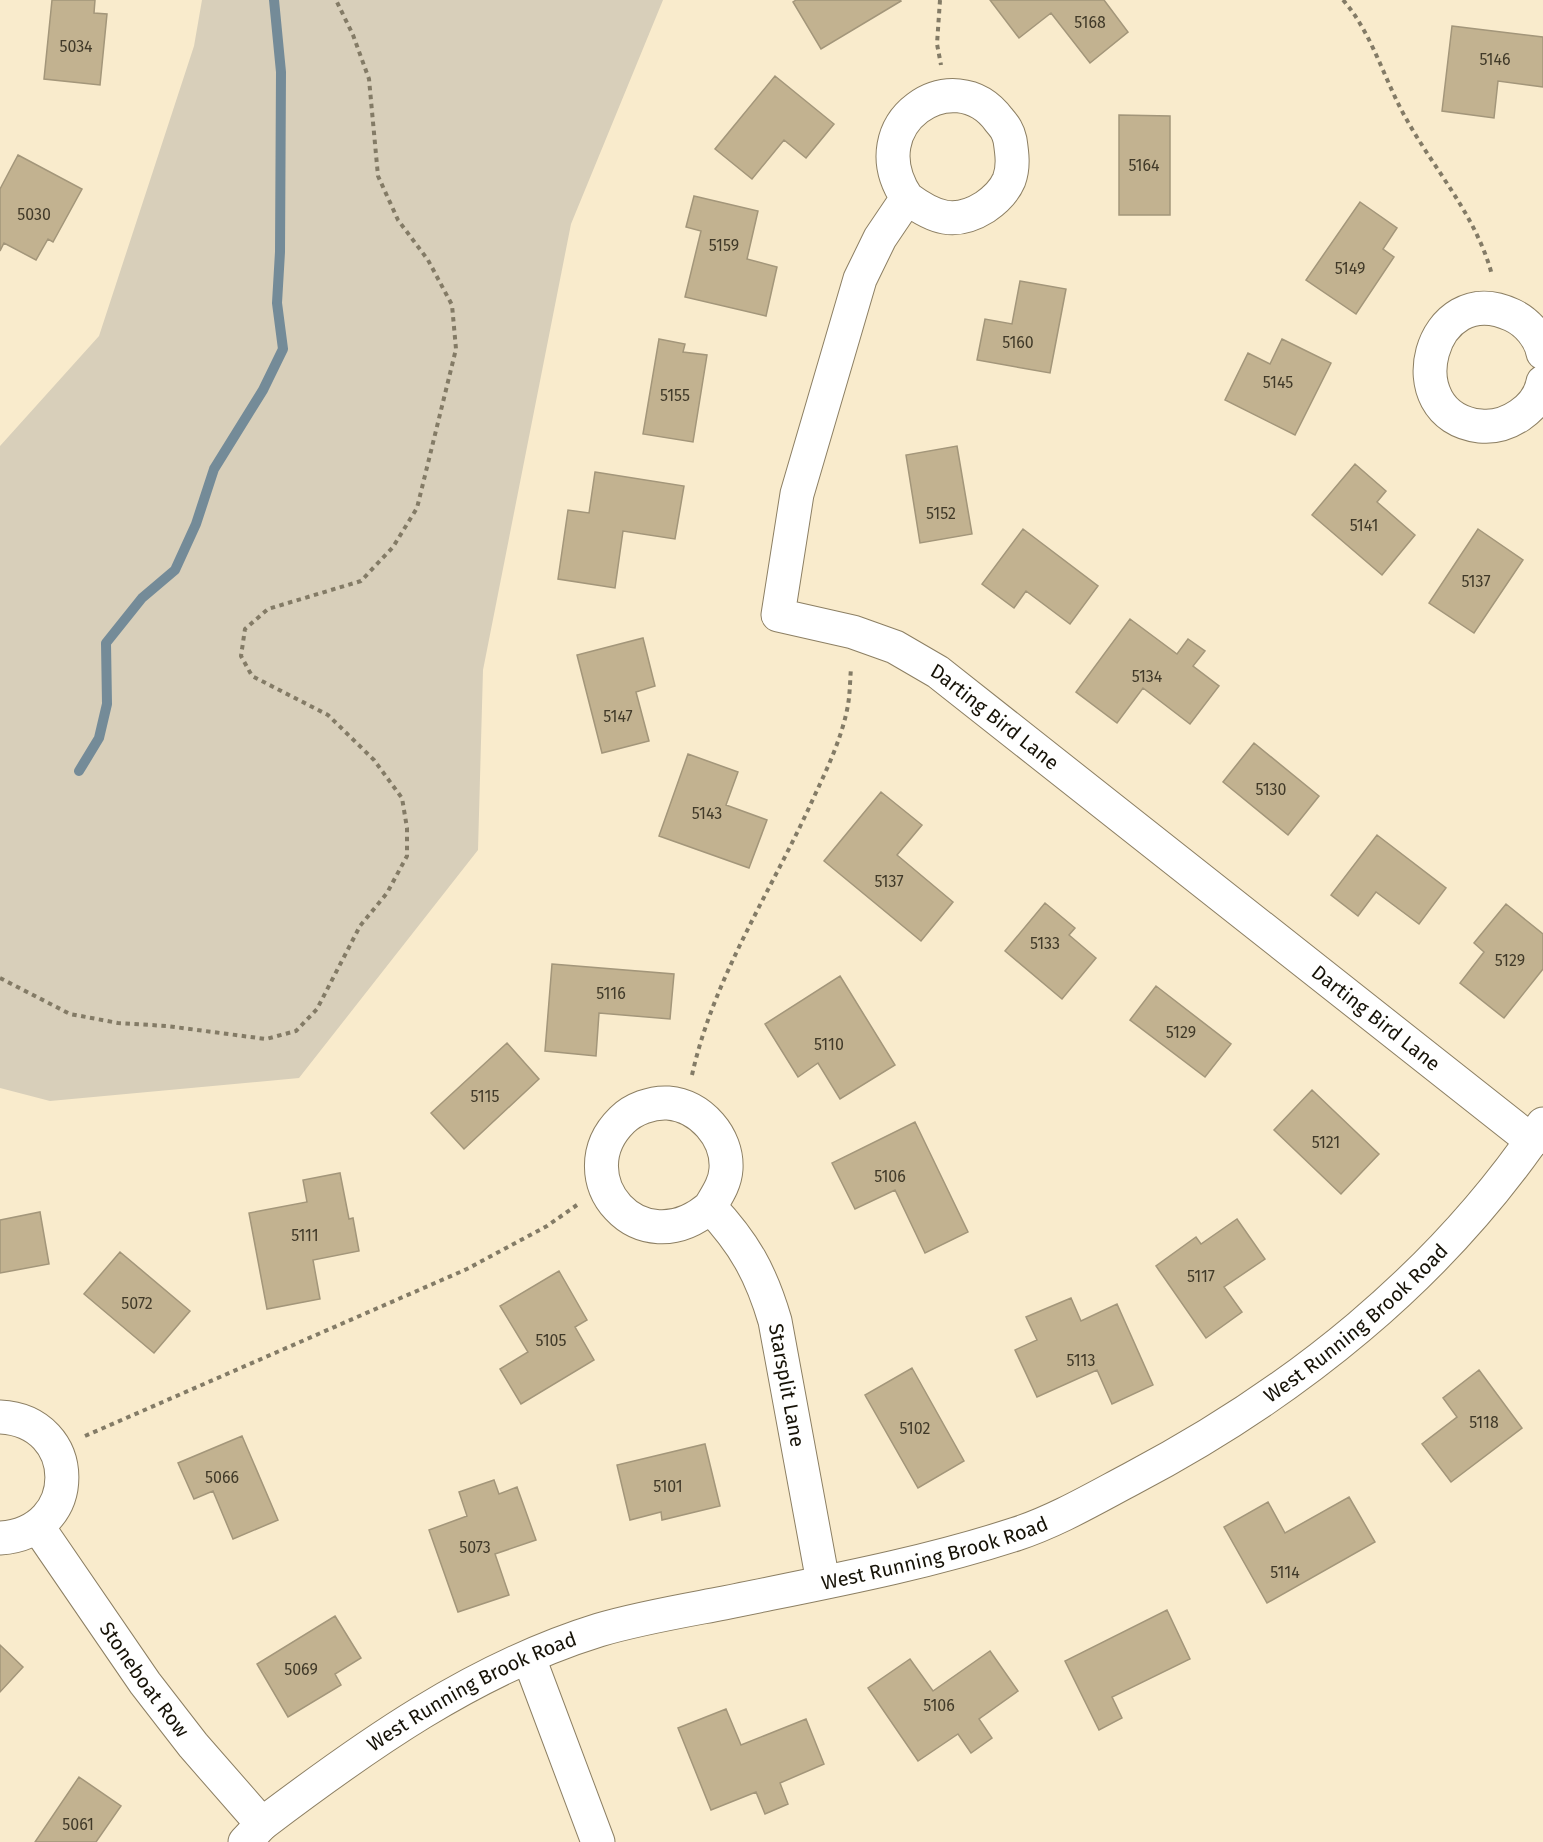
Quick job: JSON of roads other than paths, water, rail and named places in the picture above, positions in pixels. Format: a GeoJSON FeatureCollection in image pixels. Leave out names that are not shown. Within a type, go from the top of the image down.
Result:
{"type":"FeatureCollection","features":[{"type":"Feature","properties":{"kind":"street"},"geometry":{"type":"LineString","coordinates":[[945,95],[974,100],[993,111],[1008,132],[1013,159],[1009,180],[996,200],[971,216],[946,218],[926,212],[907,198],[897,183],[891,160],[894,140],[902,122],[919,105],[945,95]]}},
{"type":"Feature","properties":{"kind":"street","name":"Darting Bird Lane"},"geometry":{"type":"LineString","coordinates":[[907,198],[880,238],[860,279],[797,494],[778,615],[853,632],[895,647],[938,672],[1537,1133]]}},
{"type":"Feature","properties":{"kind":"street"},"geometry":{"type":"LineString","coordinates":[[1543,353],[1530,328],[1503,311],[1471,311],[1455,319],[1441,330],[1433,344],[1428,366],[1433,389],[1442,405],[1458,418],[1479,426],[1494,426],[1535,418],[1543,382]]}},
{"type":"Feature","properties":{"kind":"street"},"geometry":{"type":"LineString","coordinates":[[668,1103],[684,1107],[703,1117],[713,1128],[723,1148],[726,1169],[721,1190],[710,1207],[698,1217],[678,1226],[662,1228],[644,1225],[627,1216],[615,1204],[604,1185],[602,1161],[606,1143],[615,1127],[627,1115],[654,1104],[668,1103]]}},
{"type":"Feature","properties":{"kind":"street","name":"West Running Brook Road"},"geometry":{"type":"LineString","coordinates":[[253,1833],[389,1730],[461,1689],[529,1658],[597,1631],[942,1556],[1021,1533],[1195,1445],[1274,1394],[1350,1337],[1415,1276],[1472,1217],[1537,1133]]}},
{"type":"Feature","properties":{"kind":"street","name":"Starsplit Lane"},"geometry":{"type":"LineString","coordinates":[[710,1207],[737,1236],[766,1289],[775,1321],[823,1582]]}},
{"type":"Feature","properties":{"kind":"street"},"geometry":{"type":"LineString","coordinates":[[0,1418],[20,1419],[36,1428],[56,1449],[62,1468],[61,1493],[51,1514],[38,1527],[17,1537],[0,1538]]}},
{"type":"Feature","properties":{"kind":"street","name":"Stoneboat Row"},"geometry":{"type":"LineString","coordinates":[[38,1527],[145,1683],[193,1745],[253,1833]]}},
{"type":"Feature","properties":{"kind":"street"},"geometry":{"type":"LineString","coordinates":[[529,1658],[598,1842]]}},
{"type":"Feature","properties":{"kind":"waterway"},"geometry":{"type":"LineString","coordinates":[[79,771],[99,738],[107,704],[106,643],[142,598],[175,570],[196,524],[214,469],[263,390],[283,349],[277,303],[280,252],[281,72],[274,0]]}}]}
